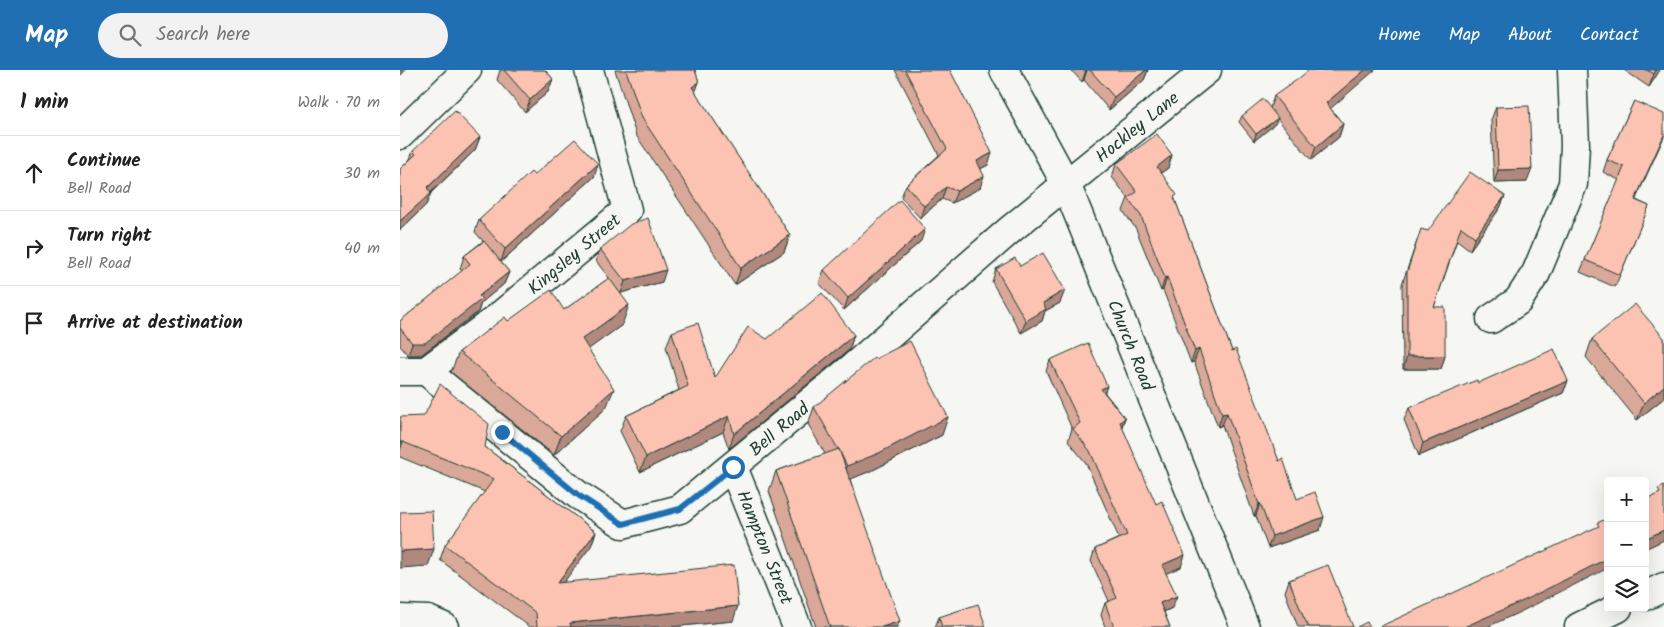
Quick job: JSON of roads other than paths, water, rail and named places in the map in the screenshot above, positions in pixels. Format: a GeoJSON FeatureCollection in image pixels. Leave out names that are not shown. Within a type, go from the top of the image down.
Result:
{"type":"FeatureCollection","features":[{"type":"Feature","properties":{"kind":"street"},"geometry":{"type":"LineString","coordinates":[[400,134],[468,70]]}},
{"type":"Feature","properties":{"kind":"street","name":"Kingsley Street"},"geometry":{"type":"LineString","coordinates":[[413,371],[496,319],[628,210],[588,70]]}},
{"type":"Feature","properties":{"kind":"street","name":"Church Road"},"geometry":{"type":"LineString","coordinates":[[1004,70],[1066,184],[1245,627]]}},
{"type":"Feature","properties":{"kind":"street","name":"Hockley Lane"},"geometry":{"type":"LineString","coordinates":[[1066,184],[1207,70]]}},
{"type":"Feature","properties":{"kind":"street"},"geometry":{"type":"LineString","coordinates":[[1492,319],[1518,300],[1536,273],[1573,184],[1572,70]]}},
{"type":"Feature","properties":{"kind":"street","name":"Bell Road"},"geometry":{"type":"LineString","coordinates":[[413,371],[564,484],[623,524],[680,509],[733,467],[1066,184]]}},
{"type":"Feature","properties":{"kind":"street","name":"Hampton Street"},"geometry":{"type":"LineString","coordinates":[[733,467],[798,627]]}},
{"type":"Feature","properties":{"kind":"street"},"geometry":{"type":"LineString","coordinates":[[1649,594],[1664,587]]}},
{"type":"Feature","properties":{"kind":"street"},"geometry":{"type":"LineString","coordinates":[[1579,627],[1610,612]]}},
{"type":"Feature","properties":{"kind":"street"},"geometry":{"type":"LineString","coordinates":[[400,619],[428,620],[444,627]]}}]}
